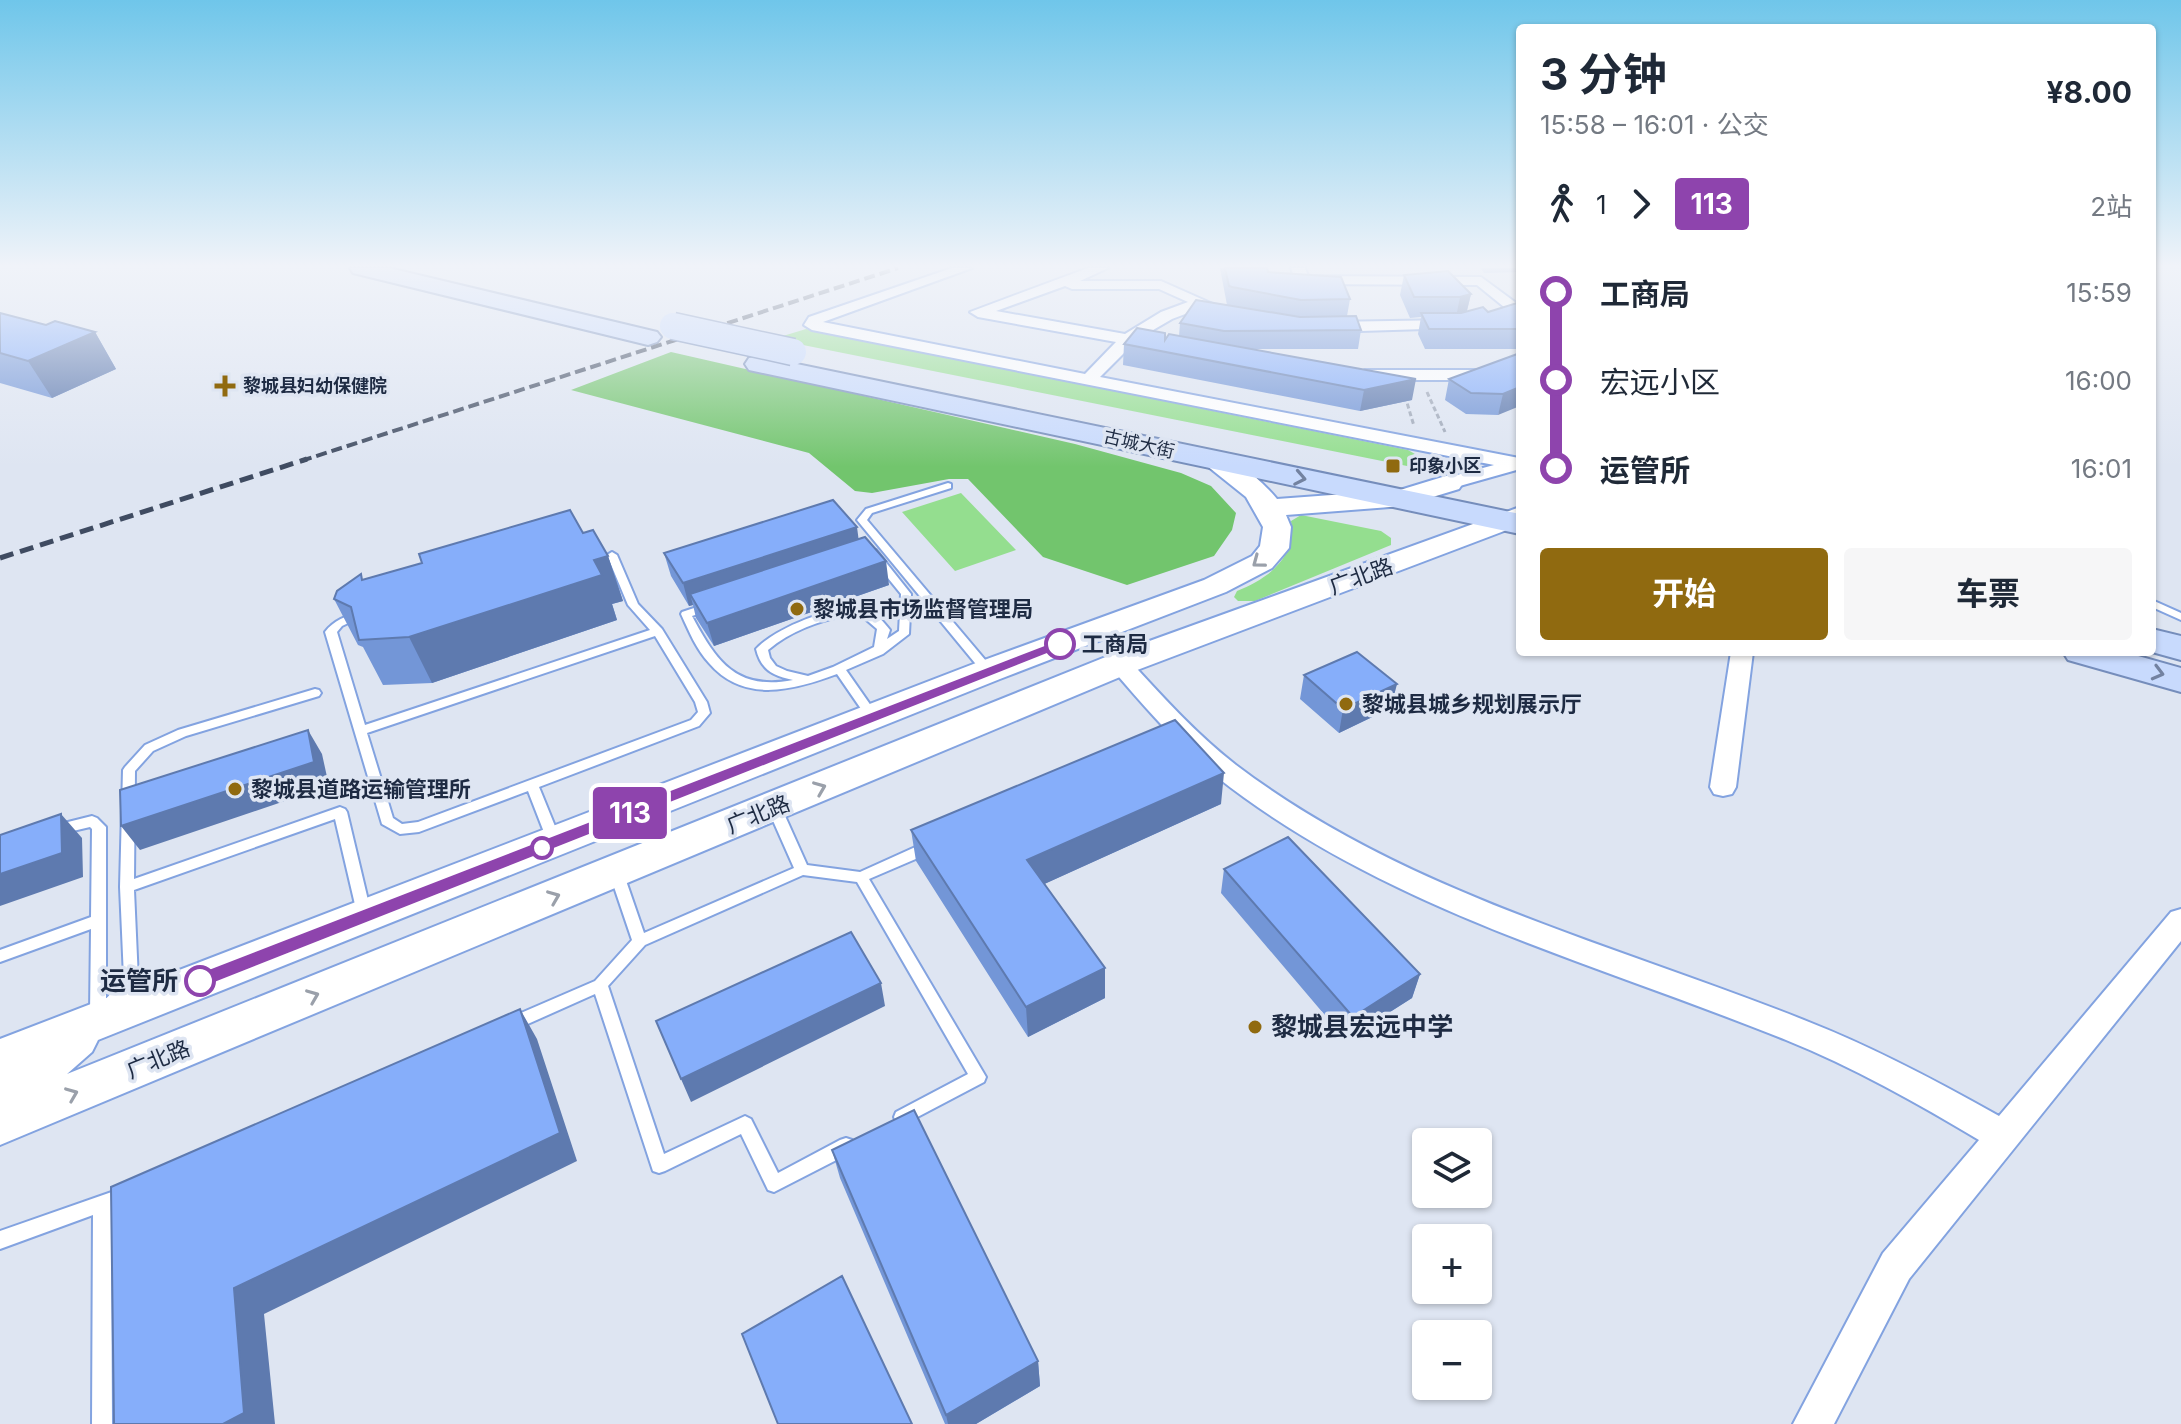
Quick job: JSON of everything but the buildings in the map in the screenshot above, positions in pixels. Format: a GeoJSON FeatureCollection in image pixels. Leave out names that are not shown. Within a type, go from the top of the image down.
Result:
{"type":"FeatureCollection","features":[{"type":"Feature","properties":{"kind":"main road","name":"古城大街"},"geometry":{"type":"LineString","coordinates":[[637,334],[758,364],[1214,461],[1403,498],[1516,515]]}},
{"type":"Feature","properties":{"kind":"main road","name":"古城大街"},"geometry":{"type":"LineString","coordinates":[[712,334],[793,352],[1451,467],[1516,514]]}},
{"type":"Feature","properties":{"kind":"main road"},"geometry":{"type":"LineString","coordinates":[[0,1059],[872,716],[1215,586],[1262,562],[1274,548],[1277,527],[1269,508],[1256,491],[1214,461]]}},
{"type":"Feature","properties":{"kind":"main road"},"geometry":{"type":"LineString","coordinates":[[1269,508],[1403,498],[1451,467]]}},
{"type":"Feature","properties":{"kind":"main road","name":"广北路"},"geometry":{"type":"LineString","coordinates":[[0,1123],[1120,664],[1516,515]]}},
{"type":"Feature","properties":{"kind":"main road"},"geometry":{"type":"LineString","coordinates":[[2156,641],[2181,648]]}},
{"type":"Feature","properties":{"kind":"main road"},"geometry":{"type":"LineString","coordinates":[[2095,656],[2181,680]]}},
{"type":"Feature","properties":{"kind":"main road"},"geometry":{"type":"LineString","coordinates":[[656,803],[678,847]]}},
{"type":"Feature","properties":{"kind":"main road"},"geometry":{"type":"LineString","coordinates":[[0,1104],[98,1020]]}},
{"type":"Feature","properties":{"kind":"street"},"geometry":{"type":"LineString","coordinates":[[859,334],[1420,445],[1451,467],[1516,464]]}},
{"type":"Feature","properties":{"kind":"street"},"geometry":{"type":"LineString","coordinates":[[1100,334],[1170,347]]}},
{"type":"Feature","properties":{"kind":"street"},"geometry":{"type":"LineString","coordinates":[[1088,380],[1133,334]]}},
{"type":"Feature","properties":{"kind":"street"},"geometry":{"type":"LineString","coordinates":[[1350,375],[1480,375],[1516,363]]}},
{"type":"Feature","properties":{"kind":"street"},"geometry":{"type":"LineString","coordinates":[[1451,467],[1516,464]]}},
{"type":"Feature","properties":{"kind":"street"},"geometry":{"type":"LineString","coordinates":[[1723,787],[1741,656]]}},
{"type":"Feature","properties":{"kind":"street"},"geometry":{"type":"LineString","coordinates":[[1120,664],[1164,714],[1240,781],[1355,851],[1438,894],[1564,947],[1773,1021],[1928,1093],[2003,1136]]}},
{"type":"Feature","properties":{"kind":"street"},"geometry":{"type":"LineString","coordinates":[[1813,1424],[1896,1266],[2181,920]]}},
{"type":"Feature","properties":{"kind":"lane"},"geometry":{"type":"LineString","coordinates":[[948,486],[869,511],[862,520],[988,671]]}},
{"type":"Feature","properties":{"kind":"lane"},"geometry":{"type":"LineString","coordinates":[[872,552],[906,594],[905,632],[879,651],[839,668],[786,686],[762,687],[726,672],[711,660],[686,614],[872,552]]}},
{"type":"Feature","properties":{"kind":"lane"},"geometry":{"type":"LineString","coordinates":[[370,612],[338,624],[331,632],[387,821],[400,829],[419,827],[695,723],[704,713],[701,702],[658,631],[633,605],[612,555]]}},
{"type":"Feature","properties":{"kind":"lane"},"geometry":{"type":"LineString","coordinates":[[2156,605],[2181,617]]}},
{"type":"Feature","properties":{"kind":"lane"},"geometry":{"type":"LineString","coordinates":[[807,679],[773,672],[763,662],[762,649],[772,638],[841,613],[857,611],[874,617],[884,630],[879,651]]}},
{"type":"Feature","properties":{"kind":"lane"},"geometry":{"type":"LineString","coordinates":[[360,731],[658,631]]}},
{"type":"Feature","properties":{"kind":"lane"},"geometry":{"type":"LineString","coordinates":[[839,668],[872,716]]}},
{"type":"Feature","properties":{"kind":"lane"},"geometry":{"type":"LineString","coordinates":[[98,1020],[131,980],[127,887],[129,770],[149,748],[182,733],[315,693]]}},
{"type":"Feature","properties":{"kind":"lane"},"geometry":{"type":"LineString","coordinates":[[532,785],[555,843]]}},
{"type":"Feature","properties":{"kind":"lane"},"geometry":{"type":"LineString","coordinates":[[774,807],[802,870]]}},
{"type":"Feature","properties":{"kind":"lane"},"geometry":{"type":"LineString","coordinates":[[127,887],[340,812],[365,917]]}},
{"type":"Feature","properties":{"kind":"lane"},"geometry":{"type":"LineString","coordinates":[[42,835],[85,821],[92,821],[99,827],[96,921],[98,1020]]}},
{"type":"Feature","properties":{"kind":"lane"},"geometry":{"type":"LineString","coordinates":[[500,1029],[600,985],[640,941],[802,870],[861,877],[947,839]]}},
{"type":"Feature","properties":{"kind":"lane"},"geometry":{"type":"LineString","coordinates":[[616,872],[640,941]]}},
{"type":"Feature","properties":{"kind":"lane"},"geometry":{"type":"LineString","coordinates":[[861,877],[978,1077],[883,1127]]}},
{"type":"Feature","properties":{"kind":"lane"},"geometry":{"type":"LineString","coordinates":[[0,956],[96,921]]}},
{"type":"Feature","properties":{"kind":"lane"},"geometry":{"type":"LineString","coordinates":[[600,985],[659,1165],[745,1124],[774,1184],[856,1141]]}},
{"type":"Feature","properties":{"kind":"lane"},"geometry":{"type":"LineString","coordinates":[[0,1240],[145,1187]]}},
{"type":"Feature","properties":{"kind":"lane"},"geometry":{"type":"LineString","coordinates":[[102,1205],[102,1424]]}},
{"type":"Feature","properties":{"kind":"path"},"geometry":{"type":"LineString","coordinates":[[1398,375],[1420,445]]}},
{"type":"Feature","properties":{"kind":"path"},"geometry":{"type":"LineString","coordinates":[[1420,375],[1451,467]]}},
{"type":"Feature","properties":{"kind":"green space"},"geometry":{"type":"Polygon","coordinates":[[[788,334],[833,334],[1408,450],[1422,458],[1427,470],[773,339],[788,334]]]}},
{"type":"Feature","properties":{"kind":"green space"},"geometry":{"type":"Polygon","coordinates":[[[671,352],[1075,444],[1181,473],[1211,486],[1236,513],[1232,530],[1214,556],[1127,585],[1043,557],[968,479],[949,479],[872,493],[855,491],[809,453],[571,390],[671,352]]]}},
{"type":"Feature","properties":{"kind":"green space"},"geometry":{"type":"Polygon","coordinates":[[[961,493],[1016,550],[955,571],[902,512],[961,493]]]}},
{"type":"Feature","properties":{"kind":"green space"},"geometry":{"type":"Polygon","coordinates":[[[1301,515],[1381,531],[1391,538],[1391,545],[1255,601],[1238,601],[1234,597],[1237,591],[1259,580],[1278,565],[1289,546],[1291,521],[1301,515]]]}},
{"type":"Feature","properties":{"kind":"railway"},"geometry":{"type":"LineString","coordinates":[[301,461],[692,334]]}},
{"type":"Feature","properties":{"kind":"railway"},"geometry":{"type":"LineString","coordinates":[[0,558],[307,459]]}},
{"type":"Feature","properties":{"kind":"bus line","name":"113"},"geometry":{"type":"LineString","coordinates":[[200,981],[1060,644]]}},
{"type":"Feature","properties":{"kind":"place","name":"黎城县妇幼保健院"},"geometry":{"type":"Point","coordinates":[225,386]}},
{"type":"Feature","properties":{"kind":"place","name":"印象小区"},"geometry":{"type":"Point","coordinates":[1393,466]}},
{"type":"Feature","properties":{"kind":"place","name":"黎城县市场监督管理局"},"geometry":{"type":"Point","coordinates":[797,609]}},
{"type":"Feature","properties":{"kind":"place","name":"工商局"},"geometry":{"type":"Point","coordinates":[1060,644]}},
{"type":"Feature","properties":{"kind":"place","name":"黎城县城乡规划展示厅"},"geometry":{"type":"Point","coordinates":[1346,704]}},
{"type":"Feature","properties":{"kind":"place","name":"黎城县道路运输管理所"},"geometry":{"type":"Point","coordinates":[235,789]}},
{"type":"Feature","properties":{"kind":"place","name":"运管所"},"geometry":{"type":"Point","coordinates":[200,981]}},
{"type":"Feature","properties":{"kind":"place","name":"黎城县宏远中学"},"geometry":{"type":"Point","coordinates":[1255,1027]}}]}
